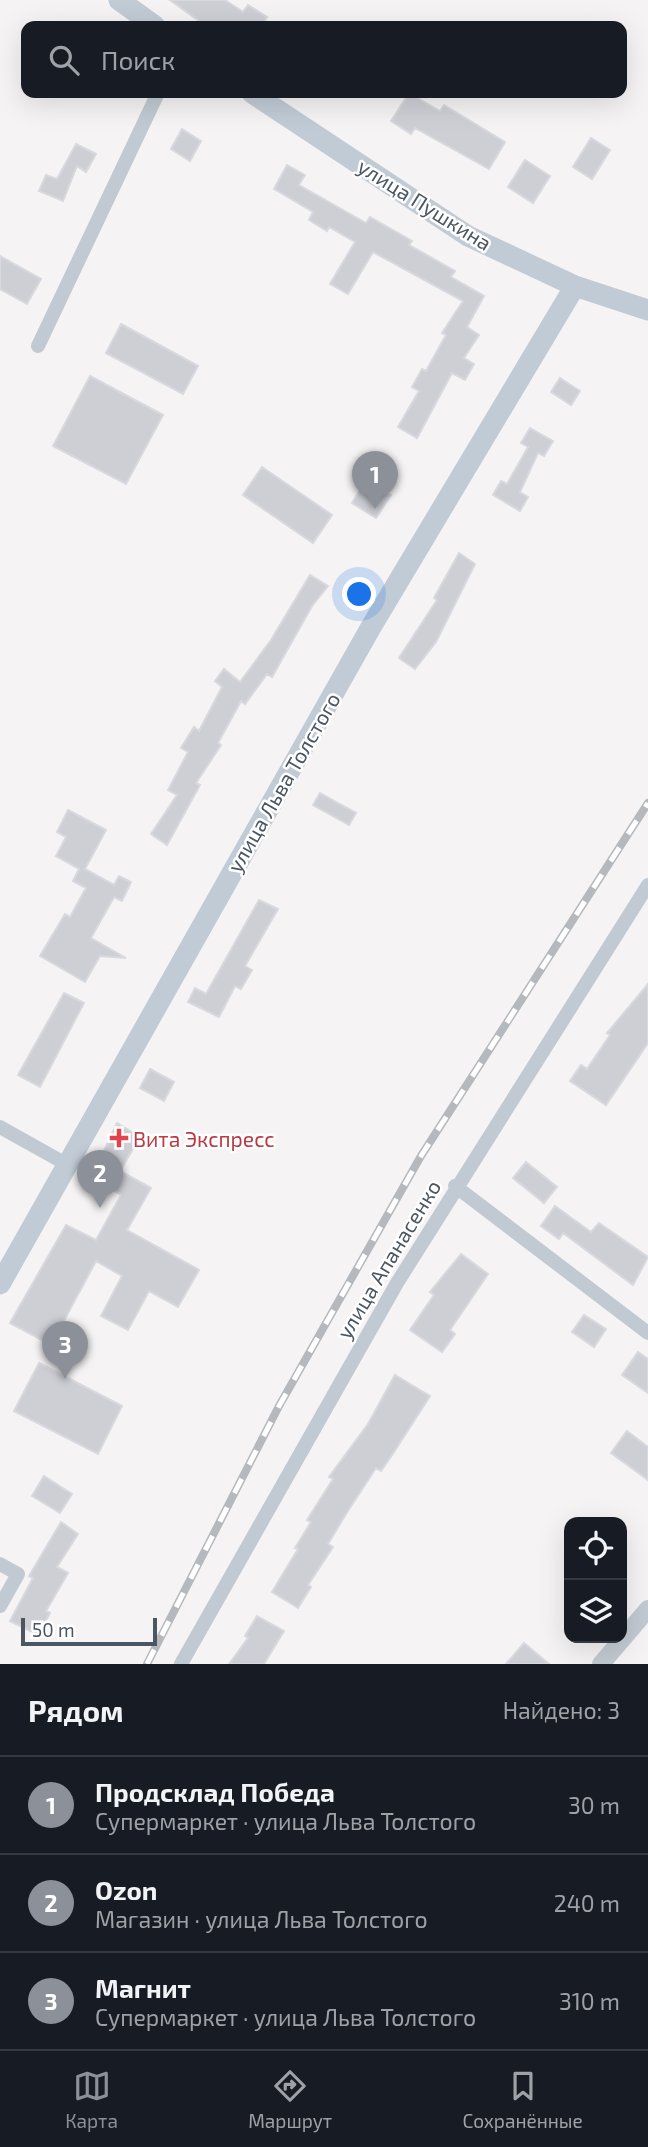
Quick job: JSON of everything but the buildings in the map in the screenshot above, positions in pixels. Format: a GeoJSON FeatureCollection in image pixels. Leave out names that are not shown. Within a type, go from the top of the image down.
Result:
{"type":"FeatureCollection","features":[{"type":"Feature","properties":{"kind":"main road"},"geometry":{"type":"LineString","coordinates":[[119,0],[148,21]]}},
{"type":"Feature","properties":{"kind":"main road","name":"улица Пушкина"},"geometry":{"type":"LineString","coordinates":[[260,98],[468,236],[575,286],[648,310]]}},
{"type":"Feature","properties":{"kind":"main road","name":"улица Льва Толстого"},"geometry":{"type":"LineString","coordinates":[[0,1284],[371,627],[575,286]]}},
{"type":"Feature","properties":{"kind":"street"},"geometry":{"type":"LineString","coordinates":[[38,346],[156,98]]}},
{"type":"Feature","properties":{"kind":"street","name":"улица Апанасенко"},"geometry":{"type":"LineString","coordinates":[[181,1664],[455,1186],[648,885]]}},
{"type":"Feature","properties":{"kind":"street"},"geometry":{"type":"LineString","coordinates":[[0,1127],[68,1165]]}},
{"type":"Feature","properties":{"kind":"street"},"geometry":{"type":"LineString","coordinates":[[455,1186],[648,1333]]}},
{"type":"Feature","properties":{"kind":"street"},"geometry":{"type":"LineString","coordinates":[[0,1564],[18,1574],[0,1606]]}},
{"type":"Feature","properties":{"kind":"street"},"geometry":{"type":"LineString","coordinates":[[601,1664],[648,1609]]}},
{"type":"Feature","properties":{"kind":"railway"},"geometry":{"type":"LineString","coordinates":[[147,1664],[279,1406],[421,1156],[648,803]]}},
{"type":"Feature","properties":{"kind":"place","name":"Продсклад Победа"},"geometry":{"type":"Point","coordinates":[375,509]}},
{"type":"Feature","properties":{"kind":"place","name":"Вита Экспресс"},"geometry":{"type":"Point","coordinates":[119,1138]}},
{"type":"Feature","properties":{"kind":"place","name":"Ozon"},"geometry":{"type":"Point","coordinates":[100,1208]}},
{"type":"Feature","properties":{"kind":"place","name":"Магнит"},"geometry":{"type":"Point","coordinates":[65,1379]}}]}
